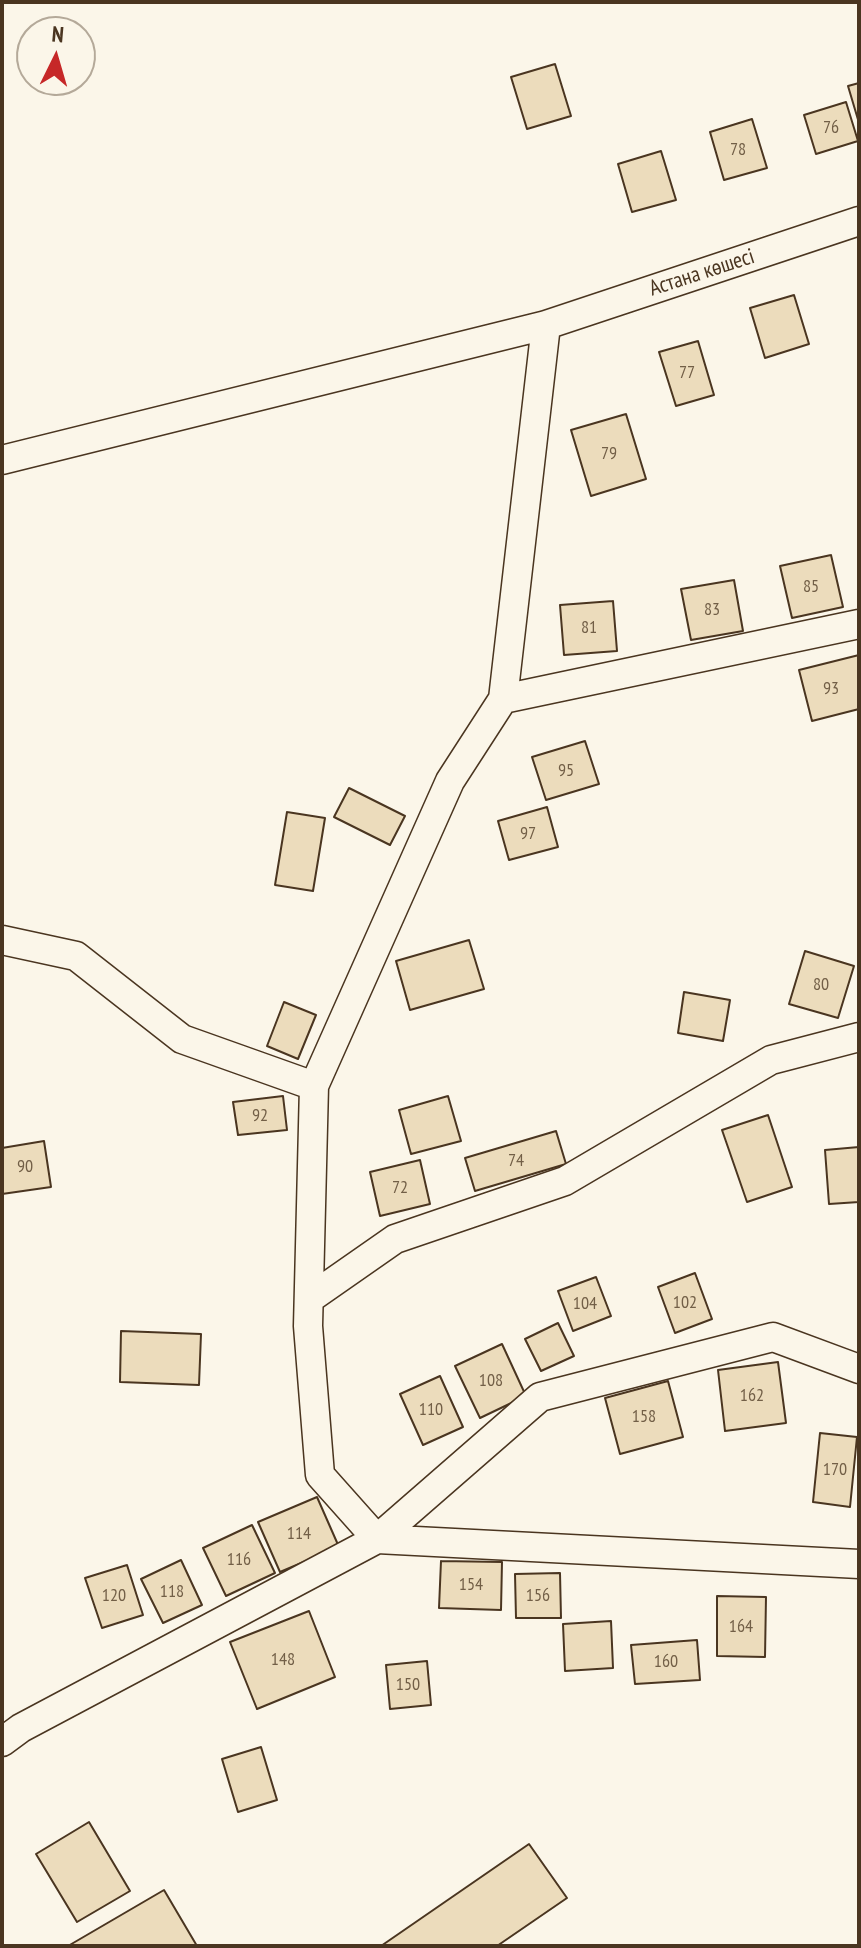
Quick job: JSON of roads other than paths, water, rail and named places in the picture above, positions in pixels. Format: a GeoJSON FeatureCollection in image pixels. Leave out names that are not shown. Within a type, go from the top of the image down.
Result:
{"type":"FeatureCollection","features":[{"type":"Feature","properties":{"kind":"street","name":"Астана көшесі"},"geometry":{"type":"LineString","coordinates":[[2,460],[546,325],[859,221]]}},
{"type":"Feature","properties":{"kind":"street"},"geometry":{"type":"LineString","coordinates":[[546,325],[503,699],[450,781],[314,1086],[308,1326],[320,1475],[377,1539],[859,1564]]}},
{"type":"Feature","properties":{"kind":"street"},"geometry":{"type":"LineString","coordinates":[[503,699],[859,624]]}},
{"type":"Feature","properties":{"kind":"street"},"geometry":{"type":"LineString","coordinates":[[2,940],[76,956],[182,1039],[314,1086]]}},
{"type":"Feature","properties":{"kind":"street"},"geometry":{"type":"LineString","coordinates":[[309,1299],[395,1239],[565,1181],[771,1060],[859,1037]]}},
{"type":"Feature","properties":{"kind":"street"},"geometry":{"type":"LineString","coordinates":[[2,1742],[34,1721],[377,1539],[540,1397],[773,1337],[859,1369]]}}]}
